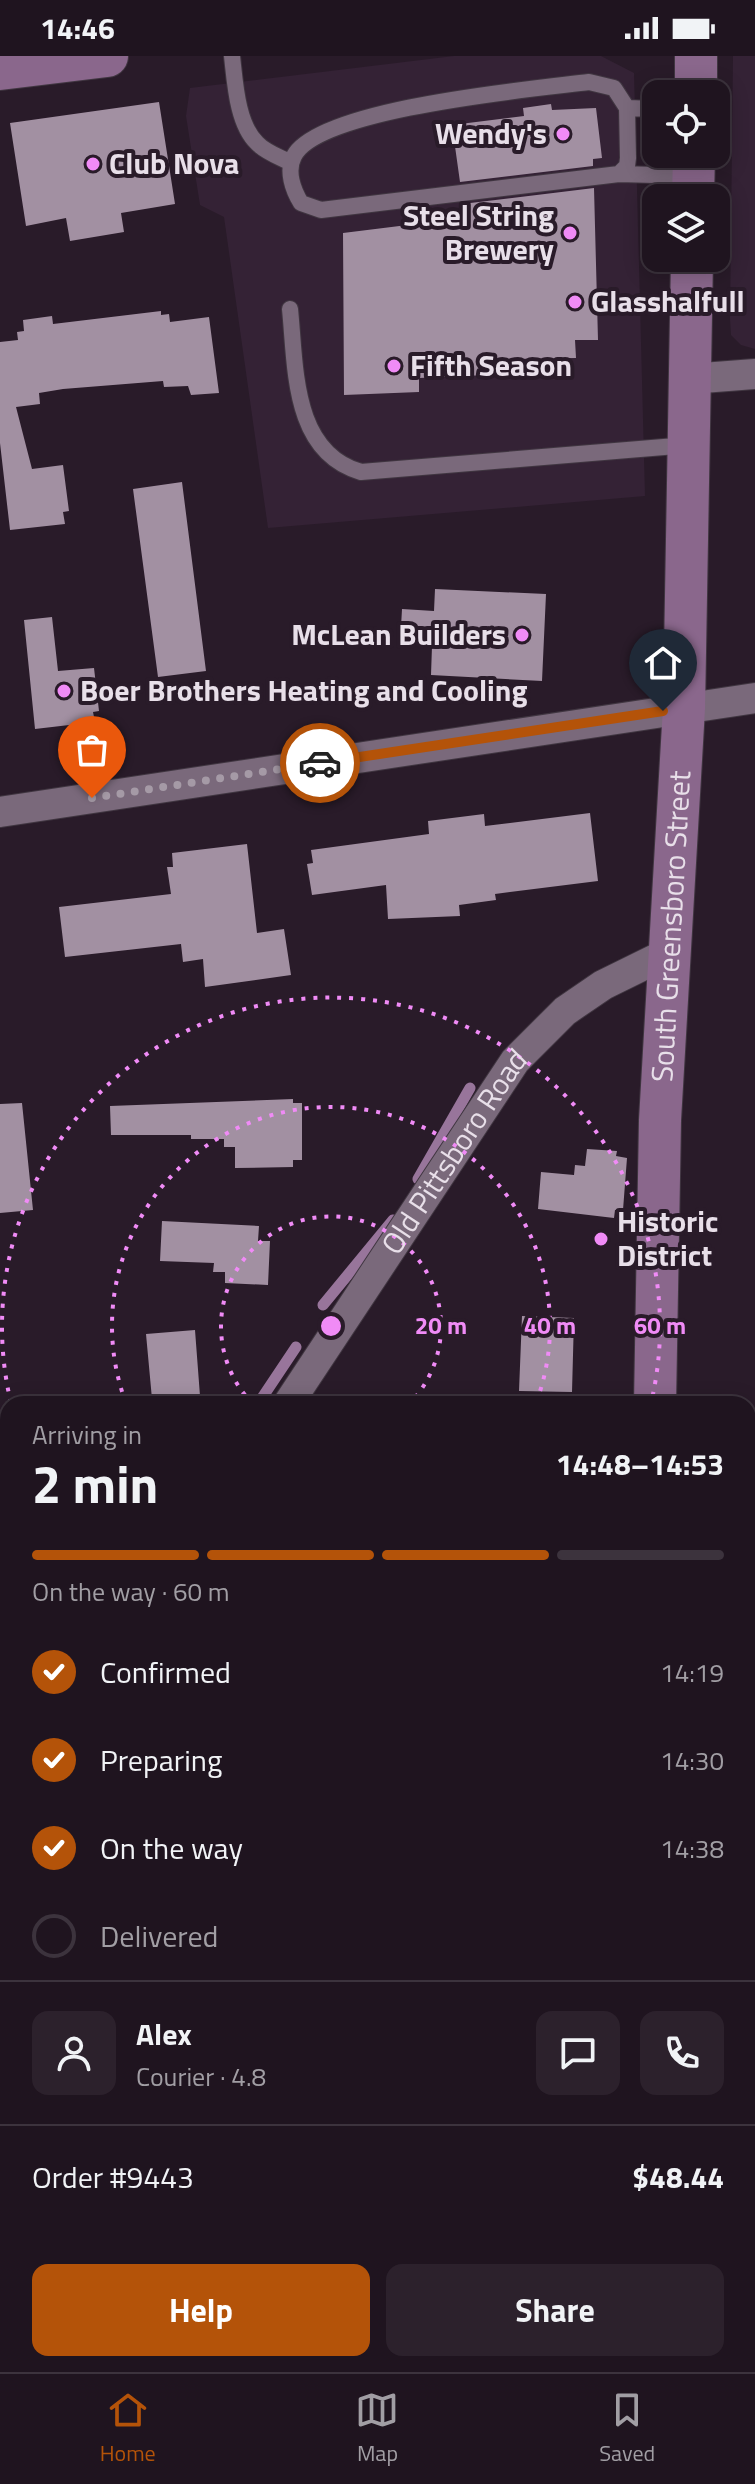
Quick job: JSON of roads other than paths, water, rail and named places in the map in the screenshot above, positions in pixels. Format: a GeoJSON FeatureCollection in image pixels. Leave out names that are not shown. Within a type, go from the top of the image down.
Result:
{"type":"FeatureCollection","features":[{"type":"Feature","properties":{"kind":"main road"},"geometry":{"type":"LineString","coordinates":[[0,69],[107,56]]}},
{"type":"Feature","properties":{"kind":"main road"},"geometry":{"type":"LineString","coordinates":[[696,56],[696,80]]}},
{"type":"Feature","properties":{"kind":"main road","name":"South Greensboro Street"},"geometry":{"type":"LineString","coordinates":[[655,1396],[660,1120],[684,708],[692,272]]}},
{"type":"Feature","properties":{"kind":"street"},"geometry":{"type":"LineString","coordinates":[[689,379],[755,374]]}},
{"type":"Feature","properties":{"kind":"street"},"geometry":{"type":"LineString","coordinates":[[0,812],[755,698]]}},
{"type":"Feature","properties":{"kind":"street","name":"Old Pittsboro Road"},"geometry":{"type":"LineString","coordinates":[[293,1396],[515,1061],[565,1011],[603,985],[670,952]]}},
{"type":"Feature","properties":{"kind":"lane"},"geometry":{"type":"LineString","coordinates":[[232,56],[242,113],[248,129],[256,143],[291,163]]}},
{"type":"Feature","properties":{"kind":"lane"},"geometry":{"type":"LineString","coordinates":[[619,174],[627,166],[628,158],[627,108],[614,88],[589,82],[413,105],[349,123],[302,146],[291,163],[293,184],[301,203],[321,210],[619,174],[694,176]]}},
{"type":"Feature","properties":{"kind":"lane"},"geometry":{"type":"LineString","coordinates":[[627,108],[642,109]]}},
{"type":"Feature","properties":{"kind":"lane"},"geometry":{"type":"LineString","coordinates":[[290,309],[298,392],[306,420],[323,451],[348,468],[361,472],[688,445]]}},
{"type":"Feature","properties":{"kind":"waterway"},"geometry":{"type":"LineString","coordinates":[[418,1179],[470,1088]]}},
{"type":"Feature","properties":{"kind":"waterway"},"geometry":{"type":"LineString","coordinates":[[323,1305],[393,1220]]}},
{"type":"Feature","properties":{"kind":"waterway"},"geometry":{"type":"LineString","coordinates":[[263,1396],[296,1347]]}},
{"type":"Feature","properties":{"kind":"place","name":"Wendy's"},"geometry":{"type":"Point","coordinates":[563,134]}},
{"type":"Feature","properties":{"kind":"place","name":"Club Nova"},"geometry":{"type":"Point","coordinates":[93,164]}},
{"type":"Feature","properties":{"kind":"place","name":"Steel String Brewery"},"geometry":{"type":"Point","coordinates":[570,233]}},
{"type":"Feature","properties":{"kind":"place","name":"Glasshalfull"},"geometry":{"type":"Point","coordinates":[575,302]}},
{"type":"Feature","properties":{"kind":"place","name":"Fifth Season"},"geometry":{"type":"Point","coordinates":[394,366]}},
{"type":"Feature","properties":{"kind":"place","name":"McLean Builders"},"geometry":{"type":"Point","coordinates":[522,635]}},
{"type":"Feature","properties":{"kind":"place","name":"Boer Brothers Heating and Cooling"},"geometry":{"type":"Point","coordinates":[64,691]}},
{"type":"Feature","properties":{"kind":"place","name":"Historic District"},"geometry":{"type":"Point","coordinates":[601,1239]}}]}
